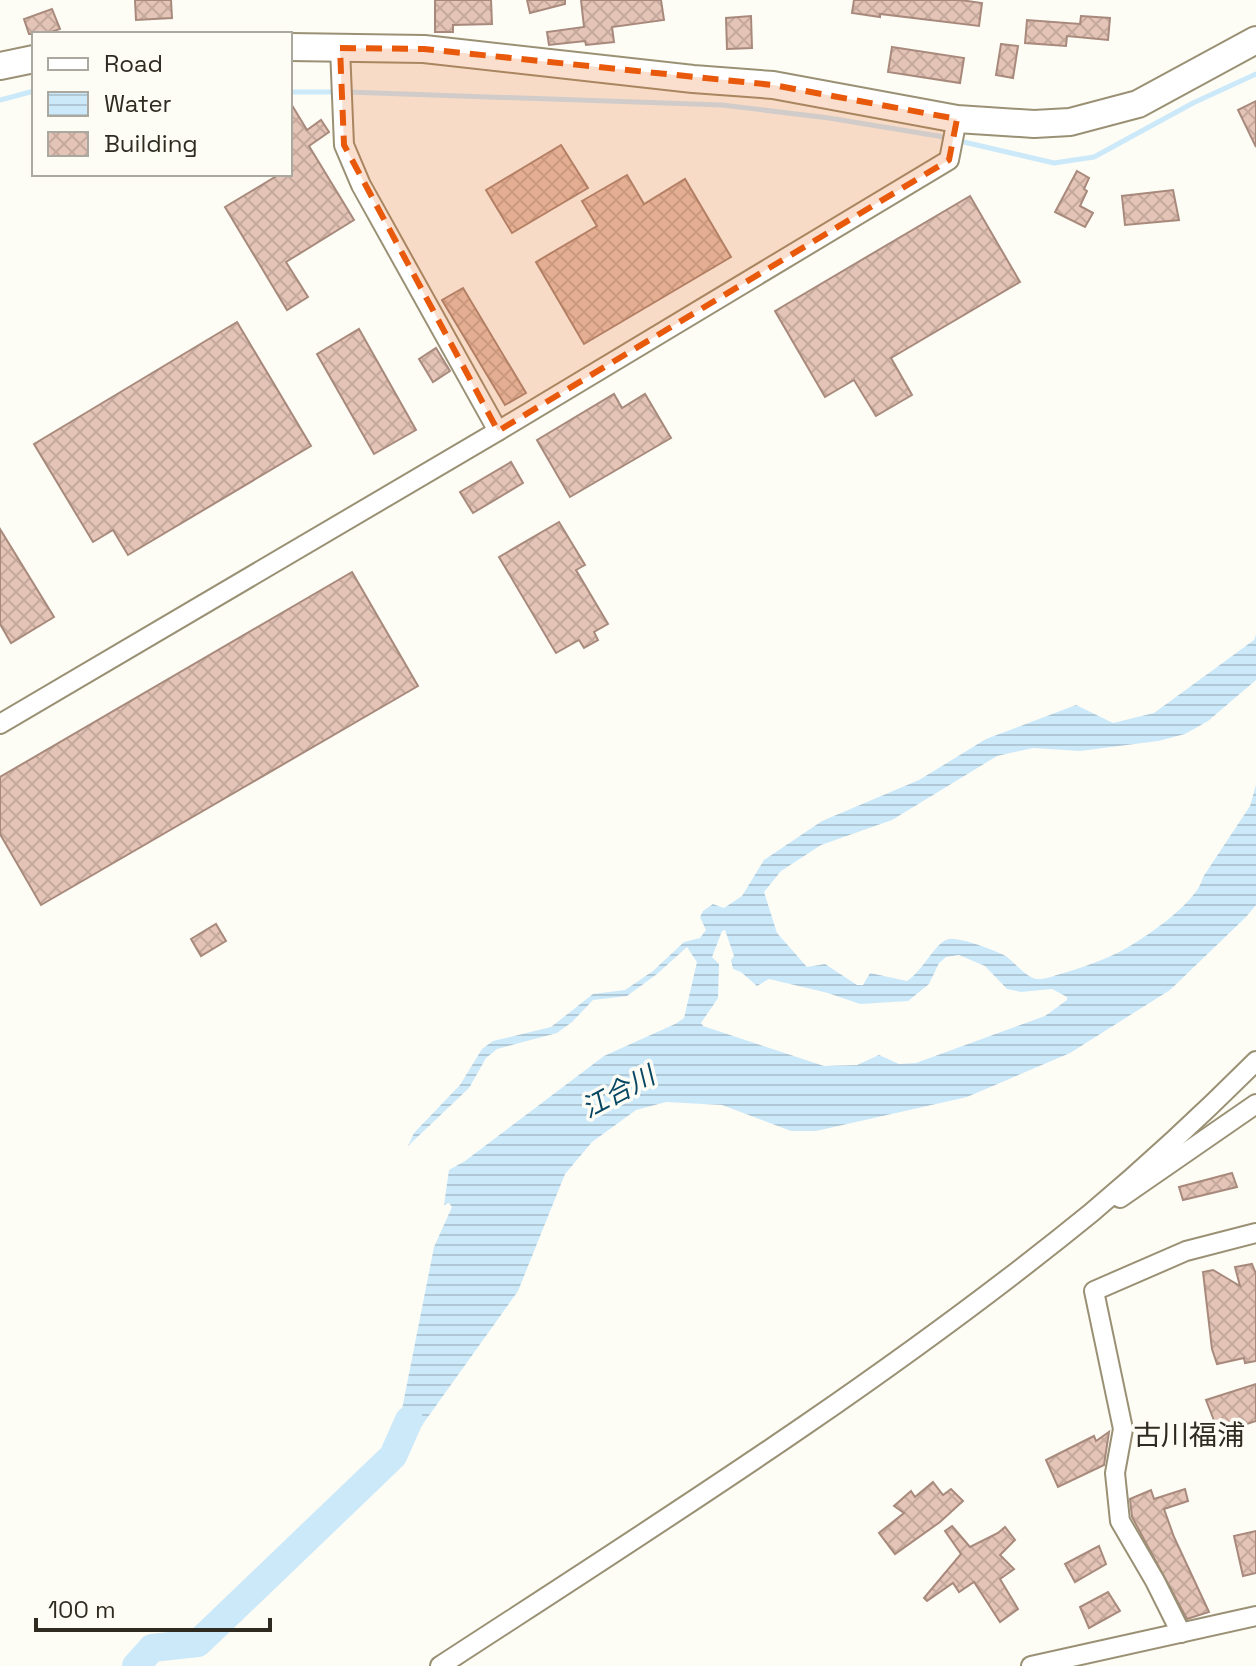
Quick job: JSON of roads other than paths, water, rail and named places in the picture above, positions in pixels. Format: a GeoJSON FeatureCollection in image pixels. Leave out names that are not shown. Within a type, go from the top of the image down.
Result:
{"type":"FeatureCollection","features":[{"type":"Feature","properties":{"kind":"street"},"geometry":{"type":"LineString","coordinates":[[292,47],[424,49],[773,85],[957,119],[1034,124],[1070,122],[1138,104],[1256,40]]}},
{"type":"Feature","properties":{"kind":"street"},"geometry":{"type":"LineString","coordinates":[[340,48],[344,145],[361,185],[498,431]]}},
{"type":"Feature","properties":{"kind":"street"},"geometry":{"type":"LineString","coordinates":[[0,66],[32,59]]}},
{"type":"Feature","properties":{"kind":"street"},"geometry":{"type":"LineString","coordinates":[[0,724],[498,431],[949,160],[957,119]]}},
{"type":"Feature","properties":{"kind":"street"},"geometry":{"type":"LineString","coordinates":[[440,1666],[603,1560],[963,1313],[1092,1212],[1193,1123],[1256,1061]]}},
{"type":"Feature","properties":{"kind":"street"},"geometry":{"type":"LineString","coordinates":[[1092,1212],[1130,1193],[1256,1104]]}},
{"type":"Feature","properties":{"kind":"street"},"geometry":{"type":"LineString","coordinates":[[1181,1633],[1120,1521],[1115,1473],[1123,1429],[1094,1291],[1186,1251],[1256,1233]]}},
{"type":"Feature","properties":{"kind":"street"},"geometry":{"type":"LineString","coordinates":[[1031,1666],[1256,1616]]}},
{"type":"Feature","properties":{"kind":"water"},"geometry":{"type":"Polygon","coordinates":[[[1256,635],[1256,680],[1208,721],[1185,734],[1158,741],[1080,751],[1033,748],[997,756],[892,820],[821,845],[781,871],[764,892],[777,933],[807,967],[825,964],[857,985],[863,985],[870,973],[907,981],[939,945],[949,939],[996,951],[1024,973],[1036,979],[1045,978],[1092,964],[1123,950],[1181,908],[1199,887],[1250,806],[1256,785],[1256,905],[1246,917],[1170,990],[1070,1053],[967,1097],[816,1131],[791,1131],[722,1105],[666,1102],[636,1110],[592,1142],[565,1174],[518,1291],[390,1470],[434,1247],[452,1207],[449,1203],[444,1205],[449,1170],[604,1056],[684,1018],[697,962],[687,947],[627,996],[593,1000],[557,1033],[497,1049],[486,1058],[469,1088],[408,1146],[414,1133],[460,1085],[482,1049],[493,1041],[551,1027],[593,994],[625,990],[653,971],[684,942],[700,938],[706,930],[700,917],[703,911],[713,904],[724,908],[742,896],[764,860],[822,821],[919,780],[986,739],[1076,705],[1113,723],[1154,713],[1254,640],[1256,635]],[[725,930],[722,931],[712,957],[719,964],[718,998],[701,1023],[703,1026],[824,1066],[857,1065],[879,1055],[899,1064],[916,1063],[1045,1016],[1067,1000],[1067,997],[1052,989],[1021,992],[1007,989],[985,966],[959,955],[946,957],[939,963],[929,984],[908,1001],[860,1004],[769,979],[757,986],[733,969],[731,960],[734,956],[725,930]]]}},
{"type":"Feature","properties":{"kind":"waterway"},"geometry":{"type":"LineString","coordinates":[[347,92],[722,105],[938,136],[1054,163],[1094,157],[1193,103],[1256,74]]}},
{"type":"Feature","properties":{"kind":"waterway"},"geometry":{"type":"LineString","coordinates":[[0,100],[32,92]]}},
{"type":"Feature","properties":{"kind":"waterway"},"geometry":{"type":"LineString","coordinates":[[292,92],[337,92]]}},
{"type":"Feature","properties":{"kind":"waterway","name":"江合川"},"geometry":{"type":"LineString","coordinates":[[136,1666],[152,1648],[198,1643],[393,1456],[409,1420]]}},
{"type":"Feature","properties":{"kind":"district","name":"古川福浦"},"geometry":{"type":"Point","coordinates":[1189,1435]}}]}
